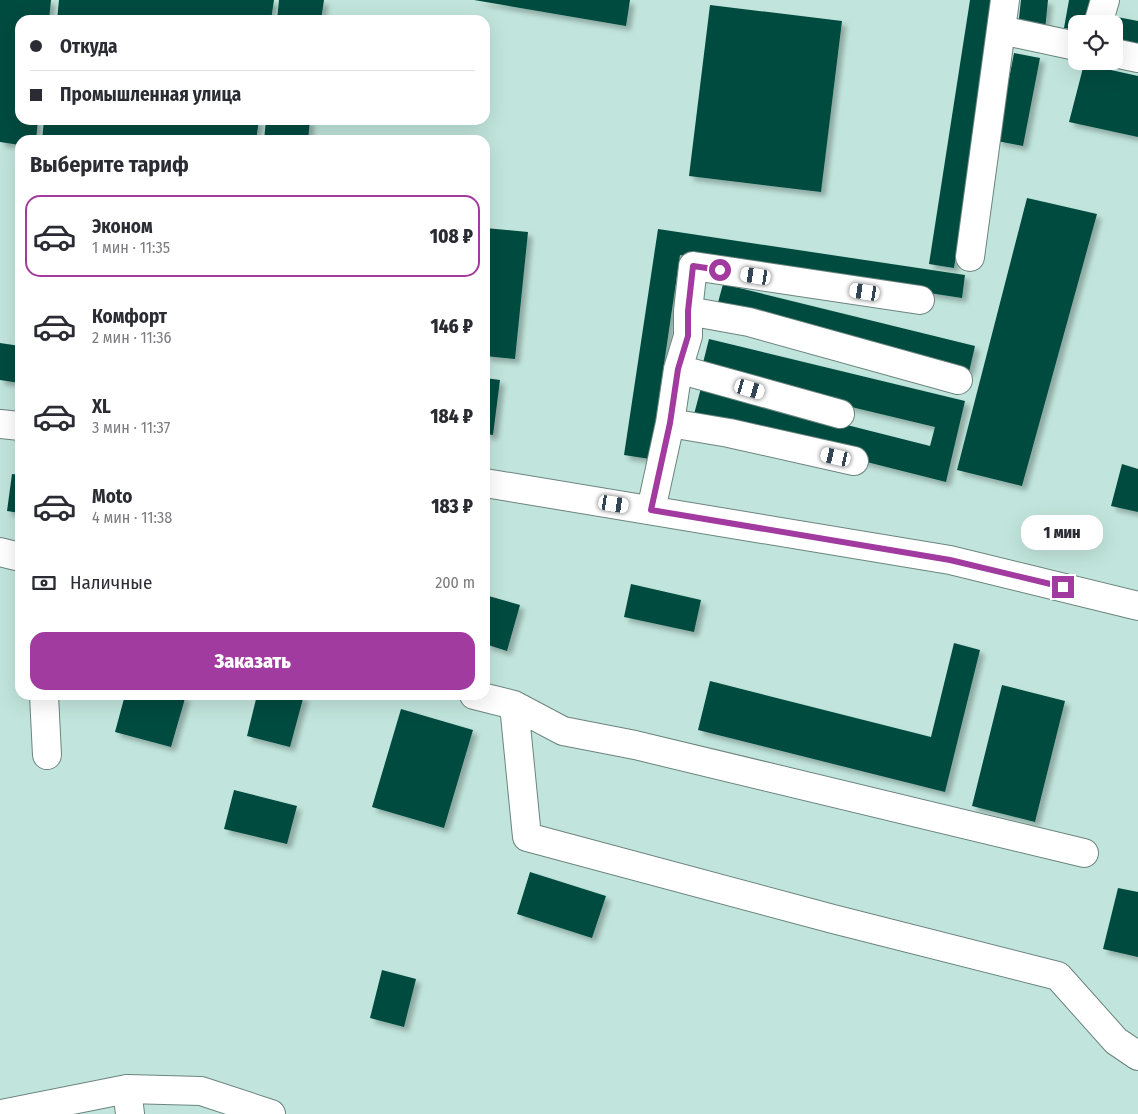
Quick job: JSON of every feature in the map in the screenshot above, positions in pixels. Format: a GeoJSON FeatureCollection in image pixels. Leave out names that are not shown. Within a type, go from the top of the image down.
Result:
{"type":"FeatureCollection","features":[{"type":"Feature","properties":{"kind":"street"},"geometry":{"type":"LineString","coordinates":[[970,257],[1005,0]]}},
{"type":"Feature","properties":{"kind":"street"},"geometry":{"type":"LineString","coordinates":[[1100,15],[1104,0]]}},
{"type":"Feature","properties":{"kind":"street"},"geometry":{"type":"LineString","coordinates":[[1001,30],[1068,44]]}},
{"type":"Feature","properties":{"kind":"street"},"geometry":{"type":"LineString","coordinates":[[1123,55],[1138,58]]}},
{"type":"Feature","properties":{"kind":"street"},"geometry":{"type":"LineString","coordinates":[[651,510],[670,423],[678,369],[688,336],[688,311],[693,266],[920,300]]}},
{"type":"Feature","properties":{"kind":"street"},"geometry":{"type":"LineString","coordinates":[[688,311],[749,322],[958,380]]}},
{"type":"Feature","properties":{"kind":"street"},"geometry":{"type":"LineString","coordinates":[[678,369],[840,414]]}},
{"type":"Feature","properties":{"kind":"street"},"geometry":{"type":"LineString","coordinates":[[670,423],[729,432],[854,461]]}},
{"type":"Feature","properties":{"kind":"street"},"geometry":{"type":"LineString","coordinates":[[0,424],[15,426]]}},
{"type":"Feature","properties":{"kind":"street"},"geometry":{"type":"LineString","coordinates":[[490,484],[950,560],[1138,606]]}},
{"type":"Feature","properties":{"kind":"street"},"geometry":{"type":"LineString","coordinates":[[0,552],[15,556]]}},
{"type":"Feature","properties":{"kind":"street"},"geometry":{"type":"LineString","coordinates":[[490,699],[514,706],[563,731],[636,745],[1084,853]]}},
{"type":"Feature","properties":{"kind":"street"},"geometry":{"type":"LineString","coordinates":[[44,700],[47,755]]}},
{"type":"Feature","properties":{"kind":"street"},"geometry":{"type":"LineString","coordinates":[[514,706],[526,837],[1058,976],[1116,1041],[1138,1056]]}},
{"type":"Feature","properties":{"kind":"street"},"geometry":{"type":"LineString","coordinates":[[2,1114],[128,1101],[201,1091],[271,1114]]}},
{"type":"Feature","properties":{"kind":"shaded area"},"geometry":{"type":"Polygon","coordinates":[[[0,0],[1138,0],[1138,1114],[0,1114],[0,0]]]}},
{"type":"Feature","properties":{"kind":"building"},"geometry":{"type":"Polygon","coordinates":[[[0,0],[51,0],[50,15],[15,15],[15,125],[38,125],[36,135],[15,135],[15,144],[0,142],[0,0]]]}},
{"type":"Feature","properties":{"kind":"building"},"geometry":{"type":"Polygon","coordinates":[[[59,0],[274,0],[272,15],[58,15],[59,0]]]}},
{"type":"Feature","properties":{"kind":"building"},"geometry":{"type":"Polygon","coordinates":[[[279,0],[324,0],[322,15],[278,15],[279,0]]]}},
{"type":"Feature","properties":{"kind":"building"},"geometry":{"type":"Polygon","coordinates":[[[474,0],[630,0],[626,26],[474,0]]]}},
{"type":"Feature","properties":{"kind":"building"},"geometry":{"type":"Polygon","coordinates":[[[970,0],[995,0],[954,268],[929,264],[970,0]]]}},
{"type":"Feature","properties":{"kind":"building"},"geometry":{"type":"Polygon","coordinates":[[[1021,0],[1048,0],[1045,30],[1018,27],[1021,0]]]}},
{"type":"Feature","properties":{"kind":"building"},"geometry":{"type":"Polygon","coordinates":[[[1069,0],[1096,0],[1094,15],[1068,15],[1068,29],[1064,28],[1069,0]]]}},
{"type":"Feature","properties":{"kind":"building"},"geometry":{"type":"Polygon","coordinates":[[[710,5],[842,21],[821,192],[689,176],[710,5]]]}},
{"type":"Feature","properties":{"kind":"building"},"geometry":{"type":"Polygon","coordinates":[[[1123,18],[1138,21],[1138,48],[1123,45],[1123,18]]]}},
{"type":"Feature","properties":{"kind":"building"},"geometry":{"type":"Polygon","coordinates":[[[1014,53],[1040,58],[1023,146],[997,141],[1014,53]]]}},
{"type":"Feature","properties":{"kind":"building"},"geometry":{"type":"Polygon","coordinates":[[[1082,70],[1111,70],[1138,76],[1138,137],[1069,122],[1082,70]]]}},
{"type":"Feature","properties":{"kind":"building"},"geometry":{"type":"Polygon","coordinates":[[[44,125],[258,125],[257,135],[42,135],[44,125]]]}},
{"type":"Feature","properties":{"kind":"building"},"geometry":{"type":"Polygon","coordinates":[[[266,125],[310,125],[308,135],[264,135],[266,125]]]}},
{"type":"Feature","properties":{"kind":"building"},"geometry":{"type":"Polygon","coordinates":[[[1027,198],[1097,214],[1022,486],[957,470],[1027,198]]]}},
{"type":"Feature","properties":{"kind":"building"},"geometry":{"type":"Polygon","coordinates":[[[490,228],[528,232],[515,359],[490,356],[490,228]]]}},
{"type":"Feature","properties":{"kind":"building"},"geometry":{"type":"Polygon","coordinates":[[[658,229],[965,275],[962,298],[680,255],[650,459],[624,455],[658,229]]]}},
{"type":"Feature","properties":{"kind":"building"},"geometry":{"type":"Polygon","coordinates":[[[723,284],[975,346],[969,372],[716,310],[723,284]]]}},
{"type":"Feature","properties":{"kind":"building"},"geometry":{"type":"Polygon","coordinates":[[[709,339],[965,401],[946,482],[693,418],[701,388],[930,446],[935,427],[701,371],[709,339]]]}},
{"type":"Feature","properties":{"kind":"building"},"geometry":{"type":"Polygon","coordinates":[[[0,343],[15,345],[15,382],[0,380],[0,343]]]}},
{"type":"Feature","properties":{"kind":"building"},"geometry":{"type":"Polygon","coordinates":[[[490,379],[500,380],[493,435],[490,435],[490,379]]]}},
{"type":"Feature","properties":{"kind":"building"},"geometry":{"type":"Polygon","coordinates":[[[1122,464],[1138,469],[1138,512],[1111,506],[1122,464]]]}},
{"type":"Feature","properties":{"kind":"building"},"geometry":{"type":"Polygon","coordinates":[[[12,474],[15,474],[15,512],[7,511],[12,474]]]}},
{"type":"Feature","properties":{"kind":"building"},"geometry":{"type":"Polygon","coordinates":[[[631,584],[701,600],[694,632],[624,617],[631,584]]]}},
{"type":"Feature","properties":{"kind":"building"},"geometry":{"type":"Polygon","coordinates":[[[490,596],[520,605],[507,651],[490,646],[490,596]]]}},
{"type":"Feature","properties":{"kind":"building"},"geometry":{"type":"Polygon","coordinates":[[[954,643],[980,650],[945,792],[698,730],[710,681],[931,737],[954,643]]]}},
{"type":"Feature","properties":{"kind":"building"},"geometry":{"type":"Polygon","coordinates":[[[1002,685],[1065,701],[1035,822],[972,806],[1002,685]]]}},
{"type":"Feature","properties":{"kind":"building"},"geometry":{"type":"Polygon","coordinates":[[[124,700],[185,700],[171,747],[115,732],[124,700]]]}},
{"type":"Feature","properties":{"kind":"building"},"geometry":{"type":"Polygon","coordinates":[[[256,700],[303,700],[290,747],[247,736],[256,700]]]}},
{"type":"Feature","properties":{"kind":"building"},"geometry":{"type":"Polygon","coordinates":[[[401,709],[473,730],[444,828],[372,807],[401,709]]]}},
{"type":"Feature","properties":{"kind":"building"},"geometry":{"type":"Polygon","coordinates":[[[234,790],[297,806],[287,844],[224,829],[234,790]]]}},
{"type":"Feature","properties":{"kind":"building"},"geometry":{"type":"Polygon","coordinates":[[[530,872],[606,896],[592,938],[517,914],[530,872]]]}},
{"type":"Feature","properties":{"kind":"building"},"geometry":{"type":"Polygon","coordinates":[[[1118,888],[1138,892],[1138,957],[1103,949],[1118,888]]]}},
{"type":"Feature","properties":{"kind":"building"},"geometry":{"type":"Polygon","coordinates":[[[382,970],[416,979],[404,1027],[370,1018],[382,970]]]}},
{"type":"Feature","properties":{"kind":"route"},"geometry":{"type":"LineString","coordinates":[[720,270],[693,266],[688,311],[688,336],[678,369],[670,423],[651,510],[950,560],[1063,587]]}}]}
